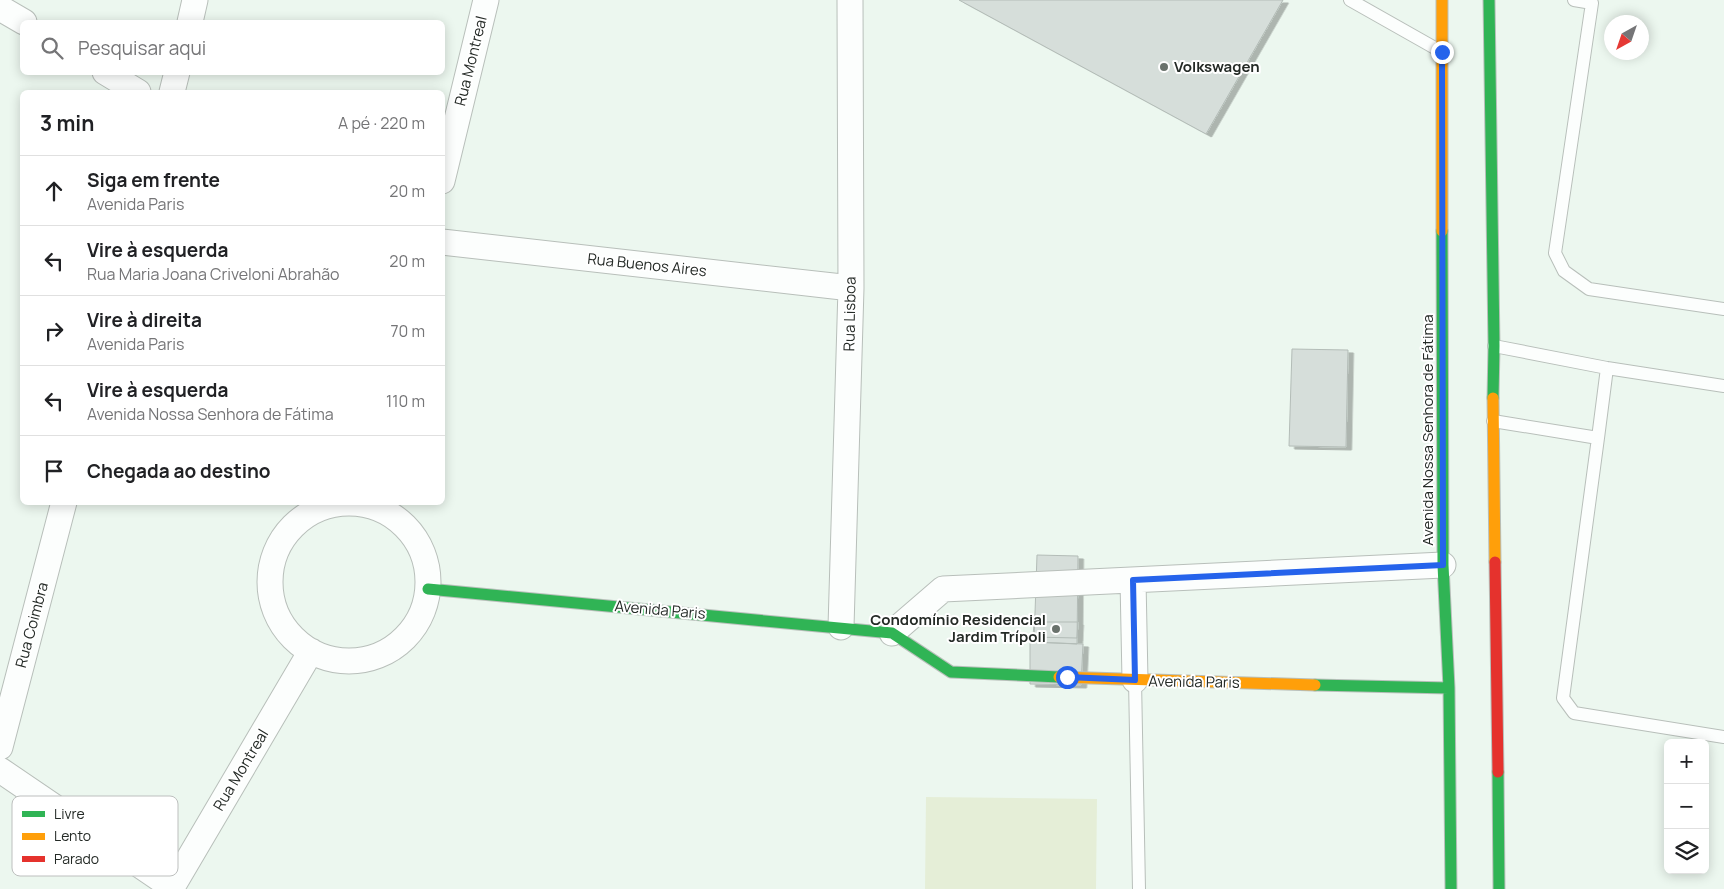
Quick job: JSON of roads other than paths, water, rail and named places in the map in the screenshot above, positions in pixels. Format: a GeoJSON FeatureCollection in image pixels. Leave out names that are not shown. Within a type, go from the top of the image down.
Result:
{"type":"FeatureCollection","features":[{"type":"Feature","properties":{"kind":"main road","name":"Avenida Nossa Senhora de Fátima"},"geometry":{"type":"LineString","coordinates":[[1442,0],[1443,565],[1449,688],[1451,889]]}},
{"type":"Feature","properties":{"kind":"main road"},"geometry":{"type":"LineString","coordinates":[[1489,0],[1499,889]]}},
{"type":"Feature","properties":{"kind":"main road","name":"Avenida Paris"},"geometry":{"type":"LineString","coordinates":[[428,589],[892,633],[951,672],[1135,680],[1449,688]]}},
{"type":"Feature","properties":{"kind":"street"},"geometry":{"type":"LineString","coordinates":[[190,20],[195,0]]}},
{"type":"Feature","properties":{"kind":"street","name":"Rua Montreal"},"geometry":{"type":"LineString","coordinates":[[445,169],[486,0]]}},
{"type":"Feature","properties":{"kind":"street","name":"Rua Lisboa"},"geometry":{"type":"LineString","coordinates":[[841,627],[851,288],[850,0]]}},
{"type":"Feature","properties":{"kind":"street"},"geometry":{"type":"LineString","coordinates":[[0,8],[21,20]]}},
{"type":"Feature","properties":{"kind":"street"},"geometry":{"type":"LineString","coordinates":[[110,75],[135,90]]}},
{"type":"Feature","properties":{"kind":"street"},"geometry":{"type":"LineString","coordinates":[[172,90],[176,75]]}},
{"type":"Feature","properties":{"kind":"street","name":"Rua Buenos Aires"},"geometry":{"type":"LineString","coordinates":[[445,242],[851,288]]}},
{"type":"Feature","properties":{"kind":"street","name":"Rua Coimbra"},"geometry":{"type":"LineString","coordinates":[[0,747],[63,505]]}},
{"type":"Feature","properties":{"kind":"street"},"geometry":{"type":"LineString","coordinates":[[331,505],[308,513],[288,530],[275,554],[270,579],[273,604],[284,628],[293,639],[311,651],[342,661],[375,657],[398,645],[416,626],[426,604],[428,589],[423,550],[408,528],[386,511],[367,505]]}},
{"type":"Feature","properties":{"kind":"street"},"geometry":{"type":"LineString","coordinates":[[892,633],[943,590],[1443,565]]}},
{"type":"Feature","properties":{"kind":"street"},"geometry":{"type":"LineString","coordinates":[[1133,580],[1135,680]]}},
{"type":"Feature","properties":{"kind":"street","name":"Rua Montreal"},"geometry":{"type":"LineString","coordinates":[[171,888],[311,651]]}},
{"type":"Feature","properties":{"kind":"street"},"geometry":{"type":"LineString","coordinates":[[0,770],[38,796]]}},
{"type":"Feature","properties":{"kind":"street"},"geometry":{"type":"LineString","coordinates":[[154,876],[171,888]]}},
{"type":"Feature","properties":{"kind":"lane"},"geometry":{"type":"LineString","coordinates":[[1350,0],[1442,52]]}},
{"type":"Feature","properties":{"kind":"lane"},"geometry":{"type":"LineString","coordinates":[[1574,0],[1592,2],[1555,253],[1564,271],[1589,289],[1724,309]]}},
{"type":"Feature","properties":{"kind":"lane"},"geometry":{"type":"LineString","coordinates":[[1494,346],[1607,368],[1724,386]]}},
{"type":"Feature","properties":{"kind":"lane"},"geometry":{"type":"LineString","coordinates":[[1607,368],[1563,698],[1574,713],[1724,737]]}},
{"type":"Feature","properties":{"kind":"lane"},"geometry":{"type":"LineString","coordinates":[[1493,421],[1598,438]]}},
{"type":"Feature","properties":{"kind":"lane"},"geometry":{"type":"LineString","coordinates":[[1135,680],[1138,889]]}},
{"type":"Feature","properties":{"kind":"place","name":"Volkswagen"},"geometry":{"type":"Point","coordinates":[1164,67]}},
{"type":"Feature","properties":{"kind":"place","name":"Condomínio Residencial Jardim Trípoli"},"geometry":{"type":"Point","coordinates":[1056,629]}}]}
